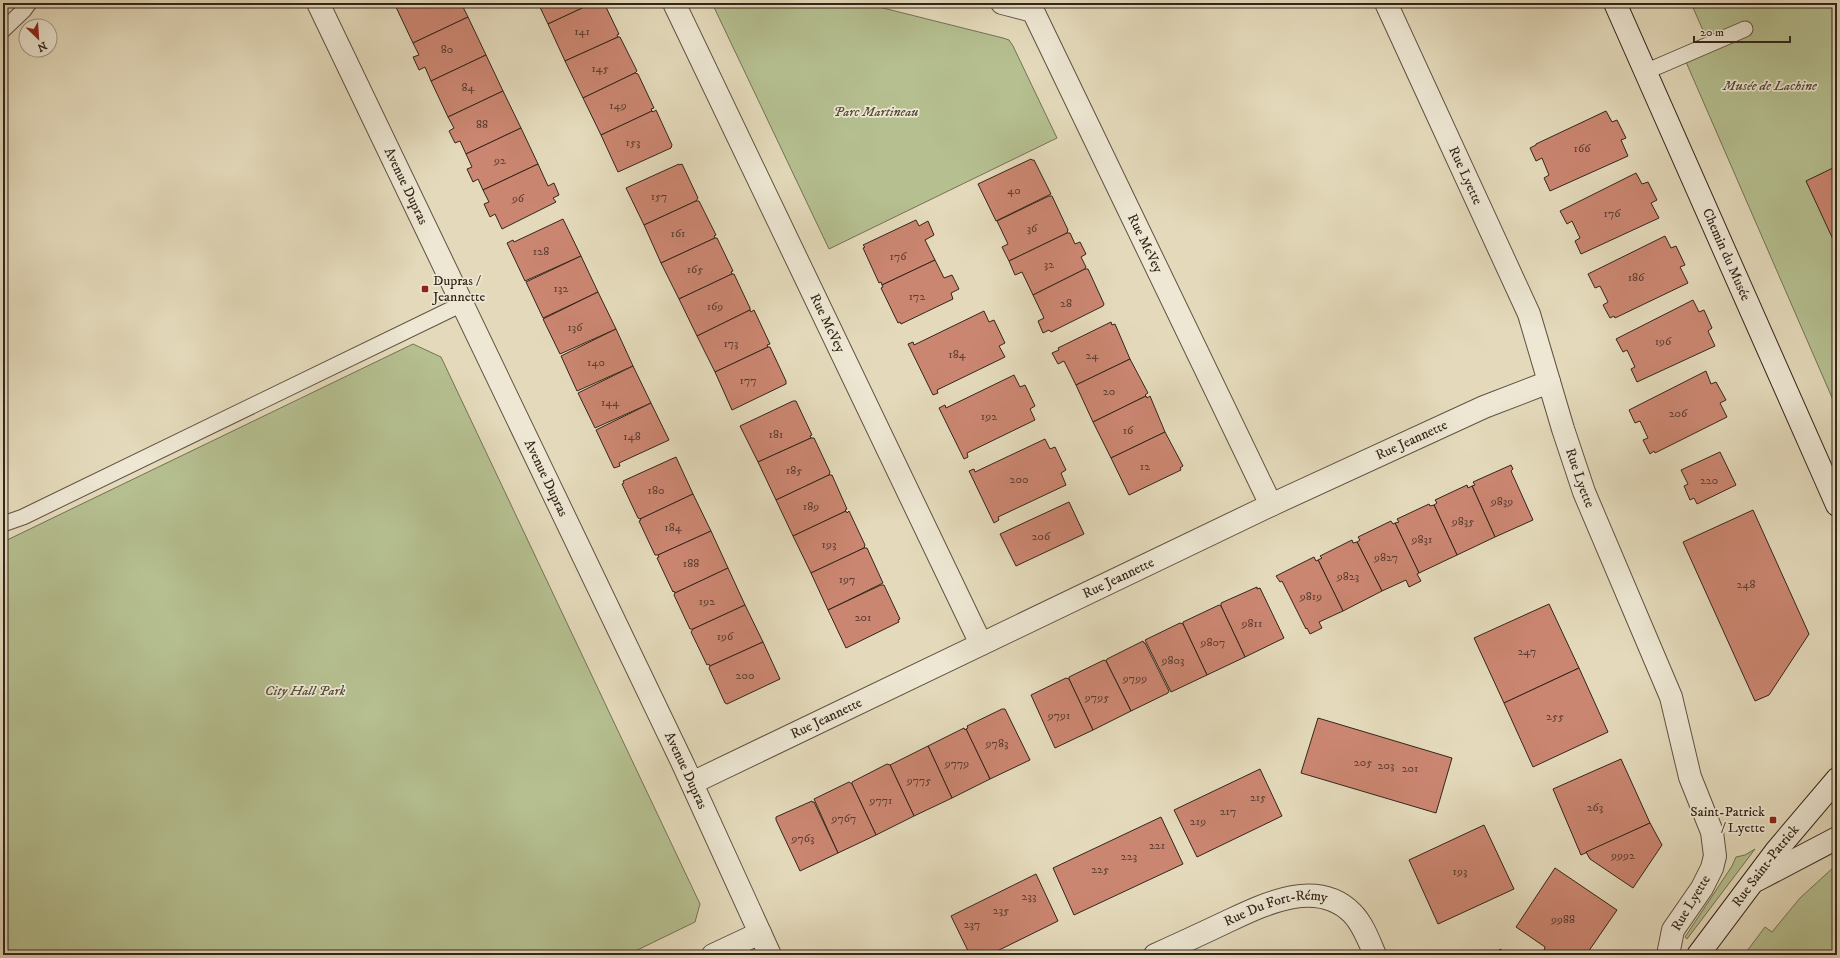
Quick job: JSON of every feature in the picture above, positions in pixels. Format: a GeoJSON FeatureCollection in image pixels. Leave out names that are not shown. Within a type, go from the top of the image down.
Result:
{"type":"FeatureCollection","features":[{"type":"Feature","properties":{"kind":"street","name":"Avenue Dupras"},"geometry":{"type":"LineString","coordinates":[[318,3],[692,783],[770,955]]}},
{"type":"Feature","properties":{"kind":"street","name":"Rue McVey"},"geometry":{"type":"LineString","coordinates":[[674,3],[981,644]]}},
{"type":"Feature","properties":{"kind":"street","name":"Rue McVey"},"geometry":{"type":"LineString","coordinates":[[1002,3],[1033,11],[1271,505]]}},
{"type":"Feature","properties":{"kind":"street","name":"Rue Lyette"},"geometry":{"type":"LineString","coordinates":[[1386,3],[1529,314],[1584,492],[1671,697],[1690,777],[1712,832],[1715,856],[1712,868],[1702,888],[1673,930],[1668,955]]}},
{"type":"Feature","properties":{"kind":"street","name":"Chemin du Musée"},"geometry":{"type":"LineString","coordinates":[[1616,3],[1645,72],[1837,505]]}},
{"type":"Feature","properties":{"kind":"street","name":"Rue Jeannette"},"geometry":{"type":"LineString","coordinates":[[692,783],[1271,505],[1484,407],[1549,382]]}},
{"type":"Feature","properties":{"kind":"street","name":"Rue Saint-Patrick"},"geometry":{"type":"LineString","coordinates":[[1698,955],[1776,851],[1837,779]]}},
{"type":"Feature","properties":{"kind":"street"},"geometry":{"type":"LineString","coordinates":[[1751,884],[1837,838]]}},
{"type":"Feature","properties":{"kind":"street","name":"Rue Du Fort-Rémy"},"geometry":{"type":"LineString","coordinates":[[1155,955],[1266,904],[1287,897],[1304,895],[1318,896],[1331,900],[1352,913],[1362,928],[1375,955]]}},
{"type":"Feature","properties":{"kind":"street"},"geometry":{"type":"LineString","coordinates":[[713,955],[760,932]]}},
{"type":"Feature","properties":{"kind":"lane"},"geometry":{"type":"LineString","coordinates":[[3,30],[24,10],[29,3]]}},
{"type":"Feature","properties":{"kind":"lane"},"geometry":{"type":"LineString","coordinates":[[1645,72],[1745,29]]}},
{"type":"Feature","properties":{"kind":"lane"},"geometry":{"type":"LineString","coordinates":[[3,524],[23,516],[462,304]]}},
{"type":"Feature","properties":{"kind":"green space","name":"Parc Martineau"},"geometry":{"type":"Polygon","coordinates":[[[712,3],[863,3],[1009,40],[1057,138],[829,249],[712,3]]]}},
{"type":"Feature","properties":{"kind":"green space","name":"Musée de Lachine"},"geometry":{"type":"Polygon","coordinates":[[[1691,3],[1837,3],[1837,409],[1686,62],[1712,51],[1691,3]]]}},
{"type":"Feature","properties":{"kind":"green space","name":"City Hall Park"},"geometry":{"type":"Polygon","coordinates":[[[413,344],[441,357],[700,904],[695,922],[627,955],[3,955],[3,542],[413,344]]]}},
{"type":"Feature","properties":{"kind":"green space"},"geometry":{"type":"Polygon","coordinates":[[[1755,849],[1687,939],[1685,937],[1732,866],[1736,857],[1745,855],[1755,849]]]}},
{"type":"Feature","properties":{"kind":"green space"},"geometry":{"type":"Polygon","coordinates":[[[1835,866],[1837,868],[1837,955],[1744,955],[1765,927],[1772,932],[1800,898],[1835,866]]]}},
{"type":"Feature","properties":{"kind":"building"},"geometry":{"type":"Polygon","coordinates":[[[399,3],[461,3],[468,17],[413,43],[395,5],[399,3]]]}},
{"type":"Feature","properties":{"kind":"building"},"geometry":{"type":"Polygon","coordinates":[[[538,3],[593,3],[548,24],[538,3]]]}},
{"type":"Feature","properties":{"kind":"building"},"geometry":{"type":"Polygon","coordinates":[[[593,3],[604,3],[619,34],[617,35],[618,37],[565,61],[548,24],[593,3]]]}},
{"type":"Feature","properties":{"kind":"building"},"geometry":{"type":"Polygon","coordinates":[[[468,17],[486,55],[431,81],[425,67],[419,70],[413,57],[419,55],[413,43],[468,17]]]}},
{"type":"Feature","properties":{"kind":"building"},"geometry":{"type":"Polygon","coordinates":[[[620,37],[637,71],[583,98],[565,61],[620,37]]]}},
{"type":"Feature","properties":{"kind":"building"},"geometry":{"type":"Polygon","coordinates":[[[486,55],[503,91],[448,117],[431,81],[486,55]]]}},
{"type":"Feature","properties":{"kind":"building"},"geometry":{"type":"Polygon","coordinates":[[[635,73],[638,74],[654,108],[651,109],[652,111],[601,135],[583,98],[635,73]]]}},
{"type":"Feature","properties":{"kind":"building"},"geometry":{"type":"Polygon","coordinates":[[[503,91],[521,128],[466,154],[460,141],[455,143],[449,131],[454,128],[448,117],[503,91]]]}},
{"type":"Feature","properties":{"kind":"building"},"geometry":{"type":"Polygon","coordinates":[[[656,110],[672,145],[671,148],[618,172],[601,135],[656,110]]]}},
{"type":"Feature","properties":{"kind":"building"},"geometry":{"type":"Polygon","coordinates":[[[1606,111],[1612,122],[1617,120],[1626,138],[1621,140],[1628,156],[1550,191],[1544,178],[1549,175],[1542,158],[1536,161],[1530,148],[1606,111]]]}},
{"type":"Feature","properties":{"kind":"building"},"geometry":{"type":"Polygon","coordinates":[[[521,128],[538,164],[483,190],[478,179],[473,182],[467,169],[472,167],[466,154],[521,128]]]}},
{"type":"Feature","properties":{"kind":"building"},"geometry":{"type":"Polygon","coordinates":[[[1031,159],[1034,160],[1051,194],[996,221],[978,184],[1031,159]]]}},
{"type":"Feature","properties":{"kind":"building"},"geometry":{"type":"Polygon","coordinates":[[[538,164],[548,186],[554,183],[559,195],[553,198],[556,202],[502,229],[495,214],[490,217],[484,204],[489,202],[483,190],[538,164]]]}},
{"type":"Feature","properties":{"kind":"building"},"geometry":{"type":"Polygon","coordinates":[[[682,164],[698,198],[696,201],[644,225],[626,188],[682,164]]]}},
{"type":"Feature","properties":{"kind":"building"},"geometry":{"type":"Polygon","coordinates":[[[1837,166],[1837,248],[1806,181],[1837,166]]]}},
{"type":"Feature","properties":{"kind":"building"},"geometry":{"type":"Polygon","coordinates":[[[1636,173],[1642,184],[1648,182],[1657,200],[1651,203],[1659,218],[1581,254],[1575,241],[1580,238],[1572,221],[1567,224],[1560,211],[1636,173]]]}},
{"type":"Feature","properties":{"kind":"building"},"geometry":{"type":"Polygon","coordinates":[[[1049,196],[1052,196],[1068,230],[1067,233],[1009,261],[1002,247],[1008,244],[997,221],[1049,196]]]}},
{"type":"Feature","properties":{"kind":"building"},"geometry":{"type":"Polygon","coordinates":[[[699,201],[716,235],[714,236],[715,238],[661,263],[644,225],[699,201]]]}},
{"type":"Feature","properties":{"kind":"building"},"geometry":{"type":"Polygon","coordinates":[[[563,219],[581,256],[525,281],[507,243],[513,240],[514,242],[563,219]]]}},
{"type":"Feature","properties":{"kind":"building"},"geometry":{"type":"Polygon","coordinates":[[[916,220],[919,226],[928,221],[934,235],[925,240],[935,260],[882,285],[881,282],[879,283],[863,245],[916,220]]]}},
{"type":"Feature","properties":{"kind":"building"},"geometry":{"type":"Polygon","coordinates":[[[1067,233],[1070,233],[1075,244],[1080,242],[1086,254],[1081,257],[1086,267],[1085,269],[1033,295],[1022,272],[1015,275],[1009,261],[1067,233]]]}},
{"type":"Feature","properties":{"kind":"building"},"geometry":{"type":"Polygon","coordinates":[[[1665,236],[1671,248],[1676,246],[1685,265],[1680,267],[1688,283],[1615,318],[1614,316],[1610,318],[1603,305],[1608,302],[1600,286],[1595,288],[1588,274],[1665,236]]]}},
{"type":"Feature","properties":{"kind":"building"},"geometry":{"type":"Polygon","coordinates":[[[717,238],[733,271],[731,272],[732,274],[679,299],[661,263],[717,238]]]}},
{"type":"Feature","properties":{"kind":"building"},"geometry":{"type":"Polygon","coordinates":[[[581,256],[598,292],[543,318],[526,282],[581,256]]]}},
{"type":"Feature","properties":{"kind":"building"},"geometry":{"type":"Polygon","coordinates":[[[935,260],[944,278],[952,275],[959,289],[951,293],[953,299],[901,324],[900,322],[898,323],[881,288],[883,287],[882,285],[935,260]]]}},
{"type":"Feature","properties":{"kind":"building"},"geometry":{"type":"Polygon","coordinates":[[[1085,269],[1088,269],[1104,304],[1103,306],[1051,332],[1049,330],[1043,333],[1038,321],[1044,318],[1033,295],[1085,269]]]}},
{"type":"Feature","properties":{"kind":"building"},"geometry":{"type":"Polygon","coordinates":[[[734,274],[750,310],[697,336],[679,299],[734,274]]]}},
{"type":"Feature","properties":{"kind":"building"},"geometry":{"type":"Polygon","coordinates":[[[598,292],[616,329],[560,354],[543,319],[598,292]]]}},
{"type":"Feature","properties":{"kind":"building"},"geometry":{"type":"Polygon","coordinates":[[[1693,300],[1699,312],[1704,310],[1712,328],[1708,331],[1715,346],[1637,382],[1631,369],[1635,367],[1627,350],[1623,352],[1616,339],[1693,300]]]}},
{"type":"Feature","properties":{"kind":"building"},"geometry":{"type":"Polygon","coordinates":[[[750,310],[751,312],[754,310],[770,344],[767,345],[768,347],[715,372],[697,336],[750,310]]]}},
{"type":"Feature","properties":{"kind":"building"},"geometry":{"type":"Polygon","coordinates":[[[984,311],[989,322],[994,320],[1005,343],[999,346],[1005,357],[937,390],[938,393],[933,395],[908,344],[913,342],[914,345],[984,311]]]}},
{"type":"Feature","properties":{"kind":"building"},"geometry":{"type":"Polygon","coordinates":[[[1111,322],[1112,325],[1115,324],[1130,359],[1076,385],[1064,361],[1058,364],[1052,353],[1059,350],[1058,348],[1111,322]]]}},
{"type":"Feature","properties":{"kind":"building"},"geometry":{"type":"Polygon","coordinates":[[[616,329],[633,366],[577,391],[561,356],[616,329]]]}},
{"type":"Feature","properties":{"kind":"building"},"geometry":{"type":"Polygon","coordinates":[[[770,347],[786,384],[732,410],[715,372],[770,347]]]}},
{"type":"Feature","properties":{"kind":"building"},"geometry":{"type":"Polygon","coordinates":[[[1130,359],[1148,393],[1145,395],[1146,396],[1093,422],[1076,385],[1130,359]]]}},
{"type":"Feature","properties":{"kind":"building"},"geometry":{"type":"Polygon","coordinates":[[[633,366],[651,403],[595,428],[578,393],[633,366]]]}},
{"type":"Feature","properties":{"kind":"building"},"geometry":{"type":"Polygon","coordinates":[[[1706,371],[1711,384],[1716,382],[1726,400],[1720,403],[1727,417],[1655,453],[1654,451],[1650,454],[1643,440],[1648,438],[1640,421],[1635,423],[1629,410],[1706,371]]]}},
{"type":"Feature","properties":{"kind":"building"},"geometry":{"type":"Polygon","coordinates":[[[1014,375],[1020,387],[1025,385],[1035,406],[1030,409],[1035,420],[967,453],[968,457],[964,459],[939,408],[945,405],[946,408],[1014,375]]]}},
{"type":"Feature","properties":{"kind":"building"},"geometry":{"type":"Polygon","coordinates":[[[1146,396],[1147,398],[1150,396],[1165,432],[1111,458],[1093,422],[1146,396]]]}},
{"type":"Feature","properties":{"kind":"building"},"geometry":{"type":"Polygon","coordinates":[[[793,401],[796,401],[812,435],[810,436],[811,438],[758,462],[740,426],[793,401]]]}},
{"type":"Feature","properties":{"kind":"building"},"geometry":{"type":"Polygon","coordinates":[[[651,403],[669,440],[619,463],[620,466],[614,468],[596,430],[651,403]]]}},
{"type":"Feature","properties":{"kind":"building"},"geometry":{"type":"Polygon","coordinates":[[[1165,432],[1183,466],[1180,468],[1181,470],[1129,495],[1111,458],[1165,432]]]}},
{"type":"Feature","properties":{"kind":"building"},"geometry":{"type":"Polygon","coordinates":[[[814,438],[830,472],[829,475],[776,500],[758,462],[814,438]]]}},
{"type":"Feature","properties":{"kind":"building"},"geometry":{"type":"Polygon","coordinates":[[[1045,439],[1050,449],[1055,447],[1066,470],[1061,473],[1066,485],[998,517],[999,520],[994,523],[969,471],[974,469],[975,472],[1045,439]]]}},
{"type":"Feature","properties":{"kind":"building"},"geometry":{"type":"Polygon","coordinates":[[[1720,452],[1736,485],[1697,504],[1694,498],[1690,500],[1684,486],[1688,484],[1681,470],[1720,452]]]}},
{"type":"Feature","properties":{"kind":"building"},"geometry":{"type":"Polygon","coordinates":[[[676,457],[693,494],[640,519],[638,518],[622,484],[624,483],[623,481],[676,457]]]}},
{"type":"Feature","properties":{"kind":"building"},"geometry":{"type":"Polygon","coordinates":[[[1511,465],[1513,469],[1511,471],[1533,520],[1495,537],[1472,486],[1475,485],[1473,482],[1511,465]]]}},
{"type":"Feature","properties":{"kind":"building"},"geometry":{"type":"Polygon","coordinates":[[[829,475],[832,475],[847,509],[845,510],[846,511],[793,536],[776,500],[829,475]]]}},
{"type":"Feature","properties":{"kind":"building"},"geometry":{"type":"Polygon","coordinates":[[[1467,485],[1468,488],[1472,486],[1495,537],[1457,555],[1434,505],[1437,503],[1435,500],[1467,485]]]}},
{"type":"Feature","properties":{"kind":"building"},"geometry":{"type":"Polygon","coordinates":[[[693,494],[711,531],[655,555],[639,521],[641,520],[640,519],[693,494]]]}},
{"type":"Feature","properties":{"kind":"building"},"geometry":{"type":"Polygon","coordinates":[[[1069,502],[1084,534],[1016,566],[1000,534],[1069,502]]]}},
{"type":"Feature","properties":{"kind":"building"},"geometry":{"type":"Polygon","coordinates":[[[1429,504],[1430,506],[1434,505],[1457,555],[1419,573],[1395,523],[1399,522],[1397,519],[1429,504]]]}},
{"type":"Feature","properties":{"kind":"building"},"geometry":{"type":"Polygon","coordinates":[[[1753,510],[1809,634],[1769,695],[1755,701],[1683,542],[1753,510]]]}},
{"type":"Feature","properties":{"kind":"building"},"geometry":{"type":"Polygon","coordinates":[[[846,511],[847,513],[849,511],[865,545],[864,548],[811,573],[793,536],[846,511]]]}},
{"type":"Feature","properties":{"kind":"building"},"geometry":{"type":"Polygon","coordinates":[[[1391,521],[1393,524],[1395,523],[1419,573],[1417,574],[1421,581],[1409,587],[1406,580],[1382,591],[1357,542],[1360,540],[1358,537],[1391,521]]]}},
{"type":"Feature","properties":{"kind":"building"},"geometry":{"type":"Polygon","coordinates":[[[711,531],[728,568],[675,593],[674,591],[673,592],[657,558],[659,557],[658,555],[711,531]]]}},
{"type":"Feature","properties":{"kind":"building"},"geometry":{"type":"Polygon","coordinates":[[[1352,540],[1353,543],[1357,542],[1382,591],[1343,611],[1318,560],[1322,558],[1320,556],[1352,540]]]}},
{"type":"Feature","properties":{"kind":"building"},"geometry":{"type":"Polygon","coordinates":[[[864,548],[867,548],[883,583],[828,610],[811,573],[864,548]]]}},
{"type":"Feature","properties":{"kind":"building"},"geometry":{"type":"Polygon","coordinates":[[[1314,557],[1316,561],[1318,560],[1343,611],[1319,622],[1322,628],[1310,634],[1307,628],[1306,629],[1282,581],[1280,582],[1276,576],[1314,557]]]}},
{"type":"Feature","properties":{"kind":"building"},"geometry":{"type":"Polygon","coordinates":[[[728,568],[745,605],[690,629],[674,595],[675,593],[728,568]]]}},
{"type":"Feature","properties":{"kind":"building"},"geometry":{"type":"Polygon","coordinates":[[[881,585],[884,585],[900,619],[898,620],[899,622],[846,648],[828,610],[881,585]]]}},
{"type":"Feature","properties":{"kind":"building"},"geometry":{"type":"Polygon","coordinates":[[[1257,587],[1257,589],[1260,588],[1284,638],[1245,657],[1221,606],[1221,603],[1257,587]]]}},
{"type":"Feature","properties":{"kind":"building"},"geometry":{"type":"Polygon","coordinates":[[[1549,604],[1579,668],[1504,703],[1474,638],[1549,604]]]}},
{"type":"Feature","properties":{"kind":"building"},"geometry":{"type":"Polygon","coordinates":[[[745,605],[763,642],[710,666],[709,664],[707,665],[691,632],[693,629],[745,605]]]}},
{"type":"Feature","properties":{"kind":"building"},"geometry":{"type":"Polygon","coordinates":[[[1219,605],[1221,606],[1245,657],[1207,675],[1183,622],[1219,605]]]}},
{"type":"Feature","properties":{"kind":"building"},"geometry":{"type":"Polygon","coordinates":[[[1180,623],[1183,624],[1207,675],[1171,692],[1145,640],[1180,623]]]}},
{"type":"Feature","properties":{"kind":"building"},"geometry":{"type":"Polygon","coordinates":[[[1143,641],[1169,691],[1168,693],[1131,711],[1106,661],[1107,659],[1143,641]]]}},
{"type":"Feature","properties":{"kind":"building"},"geometry":{"type":"Polygon","coordinates":[[[763,642],[780,679],[727,704],[725,703],[709,668],[710,666],[763,642]]]}},
{"type":"Feature","properties":{"kind":"building"},"geometry":{"type":"Polygon","coordinates":[[[1104,660],[1106,661],[1131,711],[1093,730],[1069,677],[1104,660]]]}},
{"type":"Feature","properties":{"kind":"building"},"geometry":{"type":"Polygon","coordinates":[[[1579,668],[1608,732],[1533,767],[1504,703],[1579,668]]]}},
{"type":"Feature","properties":{"kind":"building"},"geometry":{"type":"Polygon","coordinates":[[[1066,678],[1069,679],[1093,730],[1055,748],[1031,695],[1066,678]]]}},
{"type":"Feature","properties":{"kind":"building"},"geometry":{"type":"Polygon","coordinates":[[[1002,709],[1005,709],[1030,760],[990,779],[966,729],[968,728],[967,726],[1002,709]]]}},
{"type":"Feature","properties":{"kind":"building"},"geometry":{"type":"Polygon","coordinates":[[[1318,718],[1452,758],[1436,813],[1301,773],[1318,718]]]}},
{"type":"Feature","properties":{"kind":"building"},"geometry":{"type":"Polygon","coordinates":[[[964,728],[965,730],[966,729],[990,779],[952,798],[928,746],[964,728]]]}},
{"type":"Feature","properties":{"kind":"building"},"geometry":{"type":"Polygon","coordinates":[[[928,746],[952,798],[914,816],[890,765],[928,746]]]}},
{"type":"Feature","properties":{"kind":"building"},"geometry":{"type":"Polygon","coordinates":[[[1621,759],[1650,823],[1581,855],[1553,789],[1621,759]]]}},
{"type":"Feature","properties":{"kind":"building"},"geometry":{"type":"Polygon","coordinates":[[[887,764],[890,765],[914,816],[876,835],[852,782],[887,764]]]}},
{"type":"Feature","properties":{"kind":"building"},"geometry":{"type":"Polygon","coordinates":[[[1260,769],[1282,816],[1197,857],[1174,810],[1260,769]]]}},
{"type":"Feature","properties":{"kind":"building"},"geometry":{"type":"Polygon","coordinates":[[[849,782],[852,784],[876,835],[838,853],[814,799],[849,782]]]}},
{"type":"Feature","properties":{"kind":"building"},"geometry":{"type":"Polygon","coordinates":[[[812,801],[814,802],[838,853],[800,871],[776,820],[776,817],[812,801]]]}},
{"type":"Feature","properties":{"kind":"building"},"geometry":{"type":"Polygon","coordinates":[[[1161,817],[1183,864],[1074,915],[1053,868],[1161,817]]]}},
{"type":"Feature","properties":{"kind":"building"},"geometry":{"type":"Polygon","coordinates":[[[1650,823],[1662,845],[1633,888],[1590,859],[1586,852],[1650,823]]]}},
{"type":"Feature","properties":{"kind":"building"},"geometry":{"type":"Polygon","coordinates":[[[1484,825],[1514,889],[1438,924],[1409,860],[1484,825]]]}},
{"type":"Feature","properties":{"kind":"building"},"geometry":{"type":"Polygon","coordinates":[[[1555,868],[1617,910],[1586,955],[1550,955],[1544,951],[1545,947],[1516,927],[1555,868]]]}},
{"type":"Feature","properties":{"kind":"building"},"geometry":{"type":"Polygon","coordinates":[[[1036,874],[1058,921],[989,955],[970,955],[951,916],[1036,874]]]}},
{"type":"Feature","properties":{"kind":"building"},"geometry":{"type":"Polygon","coordinates":[[[1500,949],[1509,955],[1496,955],[1500,949]]]}},
{"type":"Feature","properties":{"kind":"place","name":"Dupras / Jeannette"},"geometry":{"type":"Point","coordinates":[425,289]}},
{"type":"Feature","properties":{"kind":"place","name":"Saint-Patrick / Lyette"},"geometry":{"type":"Point","coordinates":[1773,820]}}]}
